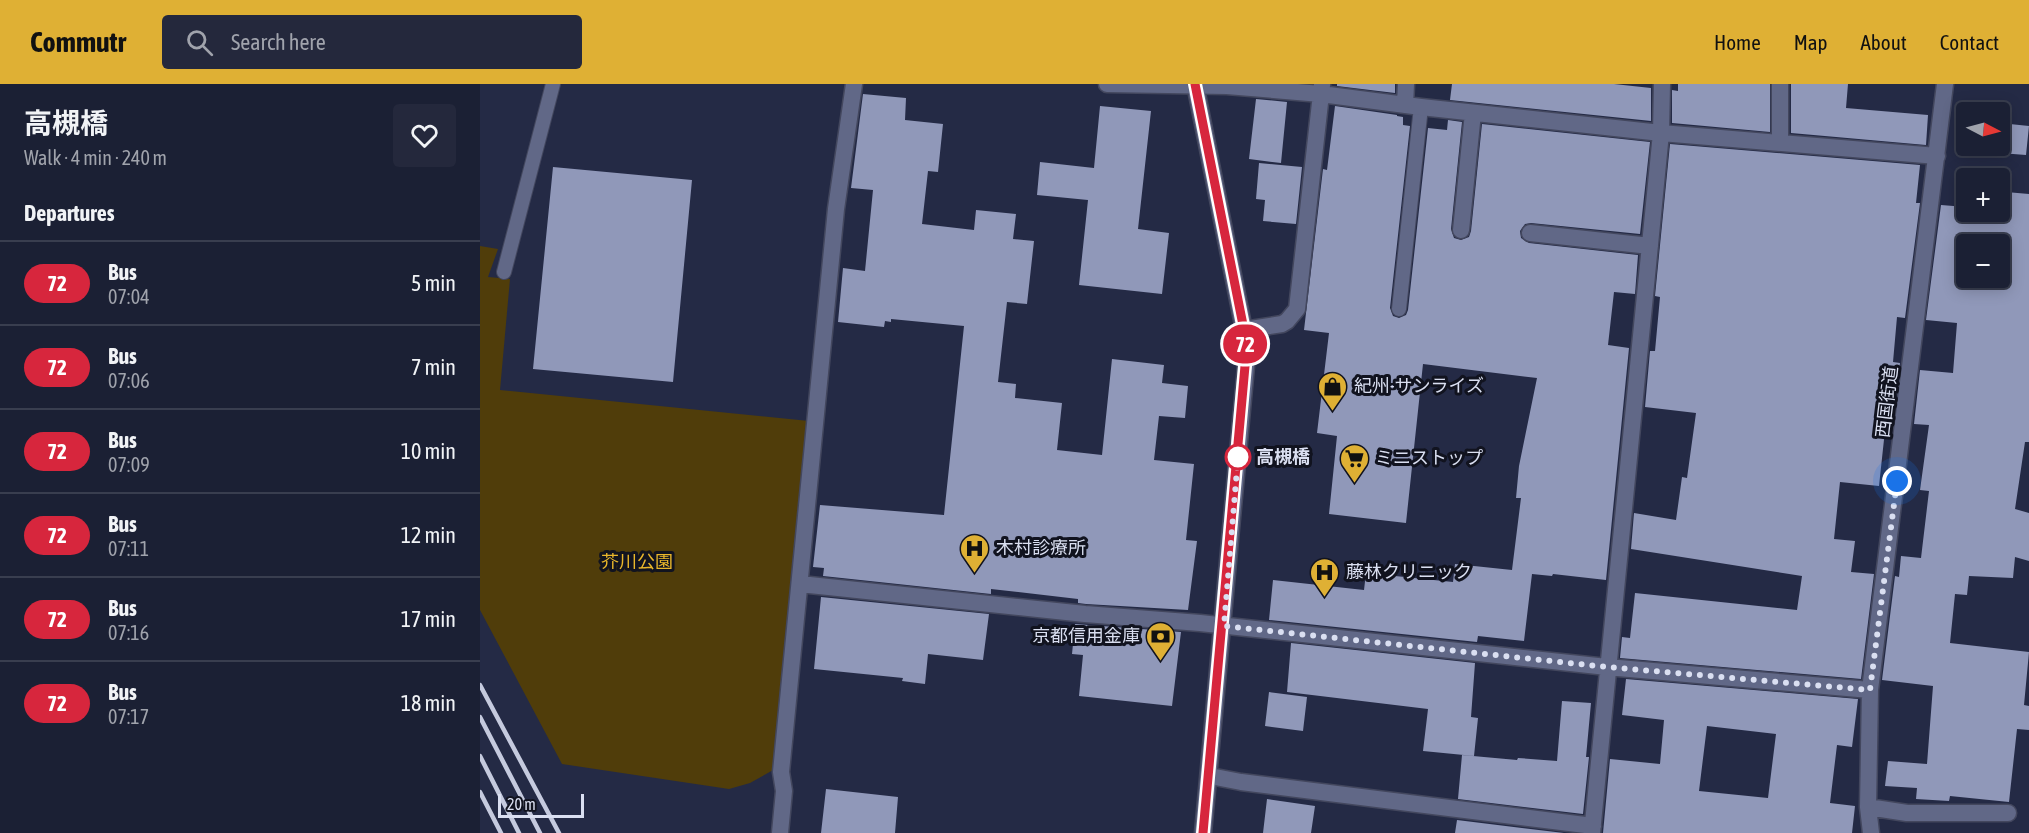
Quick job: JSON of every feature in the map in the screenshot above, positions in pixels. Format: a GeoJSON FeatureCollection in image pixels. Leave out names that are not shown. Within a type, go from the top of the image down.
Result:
{"type":"FeatureCollection","features":[{"type":"Feature","properties":{"kind":"street"},"geometry":{"type":"LineString","coordinates":[[780,833],[784,791],[781,772],[836,209],[854,84]]}},
{"type":"Feature","properties":{"kind":"street"},"geometry":{"type":"LineString","coordinates":[[1107,84],[1322,89],[1413,106],[1661,133],[1937,156]]}},
{"type":"Feature","properties":{"kind":"street"},"geometry":{"type":"LineString","coordinates":[[1406,84],[1413,106]]}},
{"type":"Feature","properties":{"kind":"street"},"geometry":{"type":"LineString","coordinates":[[1210,776],[1592,829],[1661,133],[1662,84]]}},
{"type":"Feature","properties":{"kind":"street"},"geometry":{"type":"LineString","coordinates":[[1780,84],[1780,142]]}},
{"type":"Feature","properties":{"kind":"street","name":"西国街道"},"geometry":{"type":"LineString","coordinates":[[1871,833],[1868,807],[1870,690],[1945,84]]}},
{"type":"Feature","properties":{"kind":"street"},"geometry":{"type":"LineString","coordinates":[[1195,85],[1244,330],[1245,366],[1224,626],[1203,833]]}},
{"type":"Feature","properties":{"kind":"street"},"geometry":{"type":"LineString","coordinates":[[1244,330],[1282,324],[1297,309],[1322,89]]}},
{"type":"Feature","properties":{"kind":"street"},"geometry":{"type":"LineString","coordinates":[[1461,230],[1473,112]]}},
{"type":"Feature","properties":{"kind":"street"},"geometry":{"type":"LineString","coordinates":[[1530,233],[1650,246]]}},
{"type":"Feature","properties":{"kind":"street"},"geometry":{"type":"LineString","coordinates":[[800,584],[1607,667],[1870,690]]}},
{"type":"Feature","properties":{"kind":"street"},"geometry":{"type":"LineString","coordinates":[[1868,807],[1907,813],[2008,813]]}},
{"type":"Feature","properties":{"kind":"lane"},"geometry":{"type":"LineString","coordinates":[[504,272],[553,84]]}},
{"type":"Feature","properties":{"kind":"lane"},"geometry":{"type":"LineString","coordinates":[[1399,309],[1413,106]]}},
{"type":"Feature","properties":{"kind":"green space","name":"芥川公園"},"geometry":{"type":"Polygon","coordinates":[[[480,246],[498,249],[488,277],[510,279],[500,390],[809,421],[775,769],[750,783],[729,789],[562,764],[480,610],[480,246]]]}},
{"type":"Feature","properties":{"kind":"building"},"geometry":{"type":"Polygon","coordinates":[[[1337,84],[1395,84],[1395,93],[1337,86],[1337,84]]]}},
{"type":"Feature","properties":{"kind":"building"},"geometry":{"type":"Polygon","coordinates":[[[1452,84],[1614,84],[1651,88],[1651,121],[1450,100],[1452,84]]]}},
{"type":"Feature","properties":{"kind":"building"},"geometry":{"type":"Polygon","coordinates":[[[1678,84],[1770,84],[1770,132],[1672,123],[1672,90],[1678,91],[1678,84]]]}},
{"type":"Feature","properties":{"kind":"building"},"geometry":{"type":"Polygon","coordinates":[[[1791,84],[1848,84],[1846,108],[1928,115],[1926,145],[1791,133],[1791,84]]]}},
{"type":"Feature","properties":{"kind":"building"},"geometry":{"type":"Polygon","coordinates":[[[863,94],[906,98],[905,120],[943,124],[938,172],[928,171],[922,224],[974,230],[976,210],[1016,214],[1013,239],[1034,241],[1027,304],[1007,302],[998,382],[1016,384],[1015,398],[1062,403],[1057,450],[1102,455],[1112,359],[1164,365],[1162,383],[1188,386],[1185,418],[1159,416],[1154,460],[1194,464],[1186,540],[1197,541],[1188,610],[1086,604],[1078,603],[1078,599],[991,589],[991,594],[823,576],[824,568],[813,567],[820,505],[944,515],[964,326],[891,319],[891,322],[885,321],[884,327],[838,322],[843,268],[865,271],[873,190],[851,188],[863,94]]]}},
{"type":"Feature","properties":{"kind":"building"},"geometry":{"type":"Polygon","coordinates":[[[1256,99],[1287,102],[1281,163],[1249,159],[1256,99]]]}},
{"type":"Feature","properties":{"kind":"building"},"geometry":{"type":"Polygon","coordinates":[[[1100,106],[1151,111],[1138,229],[1169,233],[1162,294],[1079,285],[1088,200],[1037,195],[1040,162],[1094,168],[1100,106]]]}},
{"type":"Feature","properties":{"kind":"building"},"geometry":{"type":"Polygon","coordinates":[[[1335,106],[1397,115],[1403,117],[1403,125],[1410,126],[1390,308],[1393,316],[1399,318],[1406,315],[1408,310],[1428,128],[1447,130],[1448,120],[1462,122],[1451,229],[1454,238],[1461,240],[1469,237],[1471,231],[1482,124],[1650,142],[1640,234],[1531,223],[1525,224],[1520,231],[1521,238],[1529,243],[1638,255],[1635,294],[1614,292],[1608,345],[1629,348],[1606,580],[1532,574],[1524,641],[1478,636],[1477,642],[1269,620],[1273,580],[1364,590],[1366,573],[1453,582],[1455,564],[1512,570],[1521,498],[1516,498],[1519,466],[1537,378],[1423,364],[1406,523],[1329,514],[1337,436],[1317,433],[1329,333],[1304,330],[1323,169],[1327,170],[1335,106]]]}},
{"type":"Feature","properties":{"kind":"building"},"geometry":{"type":"Polygon","coordinates":[[[2010,124],[2029,126],[2026,155],[2010,154],[2010,124]]]}},
{"type":"Feature","properties":{"kind":"building"},"geometry":{"type":"Polygon","coordinates":[[[1670,144],[1920,165],[1916,203],[1920,203],[1905,318],[1897,317],[1893,362],[1900,363],[1893,422],[1886,421],[1879,486],[1840,482],[1834,539],[1855,541],[1851,572],[1874,574],[1861,679],[1620,658],[1622,637],[1630,638],[1635,593],[1797,610],[1802,576],[1631,549],[1634,513],[1676,520],[1682,477],[1687,478],[1696,413],[1645,407],[1650,351],[1655,351],[1660,297],[1655,296],[1670,144]]]}},
{"type":"Feature","properties":{"kind":"building"},"geometry":{"type":"Polygon","coordinates":[[[1259,163],[1302,167],[1296,224],[1263,221],[1265,200],[1256,199],[1259,163]]]}},
{"type":"Feature","properties":{"kind":"building"},"geometry":{"type":"Polygon","coordinates":[[[553,167],[692,180],[673,382],[533,369],[553,167]]]}},
{"type":"Feature","properties":{"kind":"building"},"geometry":{"type":"Polygon","coordinates":[[[2010,192],[2029,194],[2029,442],[2025,442],[2015,509],[2029,513],[2029,561],[2015,557],[2013,578],[1969,576],[1967,595],[1955,594],[1950,643],[2029,652],[2024,705],[2029,706],[2029,730],[2017,729],[2009,802],[1950,796],[1949,801],[1916,799],[1917,788],[1885,786],[1888,761],[1927,764],[1933,686],[1882,680],[1895,576],[1899,577],[1901,556],[1921,558],[1929,491],[1920,490],[1929,425],[1914,424],[1920,370],[1953,373],[1957,323],[1926,320],[1941,205],[1956,206],[1956,222],[2010,222],[2010,192]]]}},
{"type":"Feature","properties":{"kind":"building"},"geometry":{"type":"Polygon","coordinates":[[[821,597],[989,614],[983,660],[928,654],[925,684],[902,681],[903,678],[814,669],[821,597]]]}},
{"type":"Feature","properties":{"kind":"building"},"geometry":{"type":"Polygon","coordinates":[[[1075,624],[1181,632],[1172,706],[1079,696],[1083,655],[1072,654],[1075,624]]]}},
{"type":"Feature","properties":{"kind":"building"},"geometry":{"type":"Polygon","coordinates":[[[1291,643],[1475,663],[1471,717],[1478,718],[1474,756],[1423,751],[1428,709],[1287,692],[1291,643]]]}},
{"type":"Feature","properties":{"kind":"building"},"geometry":{"type":"Polygon","coordinates":[[[1626,679],[1858,699],[1852,747],[1837,745],[1830,803],[1855,806],[1852,833],[1603,833],[1610,759],[1660,764],[1664,720],[1622,715],[1626,679]],[[1707,726],[1699,791],[1768,798],[1776,734],[1707,726]]]}},
{"type":"Feature","properties":{"kind":"building"},"geometry":{"type":"Polygon","coordinates":[[[1269,692],[1307,697],[1303,731],[1265,726],[1269,692]]]}},
{"type":"Feature","properties":{"kind":"building"},"geometry":{"type":"Polygon","coordinates":[[[1562,701],[1591,703],[1586,757],[1589,757],[1583,814],[1458,799],[1462,755],[1557,761],[1562,701]]]}},
{"type":"Feature","properties":{"kind":"building"},"geometry":{"type":"Polygon","coordinates":[[[826,789],[898,797],[895,833],[821,833],[826,789]]]}},
{"type":"Feature","properties":{"kind":"building"},"geometry":{"type":"Polygon","coordinates":[[[1267,799],[1315,806],[1311,833],[1263,833],[1267,799]]]}},
{"type":"Feature","properties":{"kind":"building"},"geometry":{"type":"Polygon","coordinates":[[[1457,820],[1564,833],[1455,833],[1457,820]]]}},
{"type":"Feature","properties":{"kind":"railway"},"geometry":{"type":"LineString","coordinates":[[480,685],[559,833]]}},
{"type":"Feature","properties":{"kind":"railway"},"geometry":{"type":"LineString","coordinates":[[480,717],[540,833]]}},
{"type":"Feature","properties":{"kind":"railway"},"geometry":{"type":"LineString","coordinates":[[480,756],[519,833]]}},
{"type":"Feature","properties":{"kind":"railway"},"geometry":{"type":"LineString","coordinates":[[480,792],[501,833]]}},
{"type":"Feature","properties":{"kind":"bus line","name":"72"},"geometry":{"type":"LineString","coordinates":[[1195,84],[1244,330],[1245,366],[1224,626],[1203,833]]}},
{"type":"Feature","properties":{"kind":"place","name":"紀州-サンライズ"},"geometry":{"type":"Point","coordinates":[1333,412]}},
{"type":"Feature","properties":{"kind":"place","name":"高槻橋"},"geometry":{"type":"Point","coordinates":[1238,457]}},
{"type":"Feature","properties":{"kind":"place","name":"ミニストップ"},"geometry":{"type":"Point","coordinates":[1354,484]}},
{"type":"Feature","properties":{"kind":"place","name":"木村診療所"},"geometry":{"type":"Point","coordinates":[975,574]}},
{"type":"Feature","properties":{"kind":"place","name":"藤林クリニック"},"geometry":{"type":"Point","coordinates":[1325,598]}},
{"type":"Feature","properties":{"kind":"place","name":"京都信用金庫"},"geometry":{"type":"Point","coordinates":[1161,662]}},
{"type":"Feature","properties":{"kind":"route"},"geometry":{"type":"LineString","coordinates":[[1238,457],[1224,626],[1607,667],[1870,690],[1897,481]]}}]}
